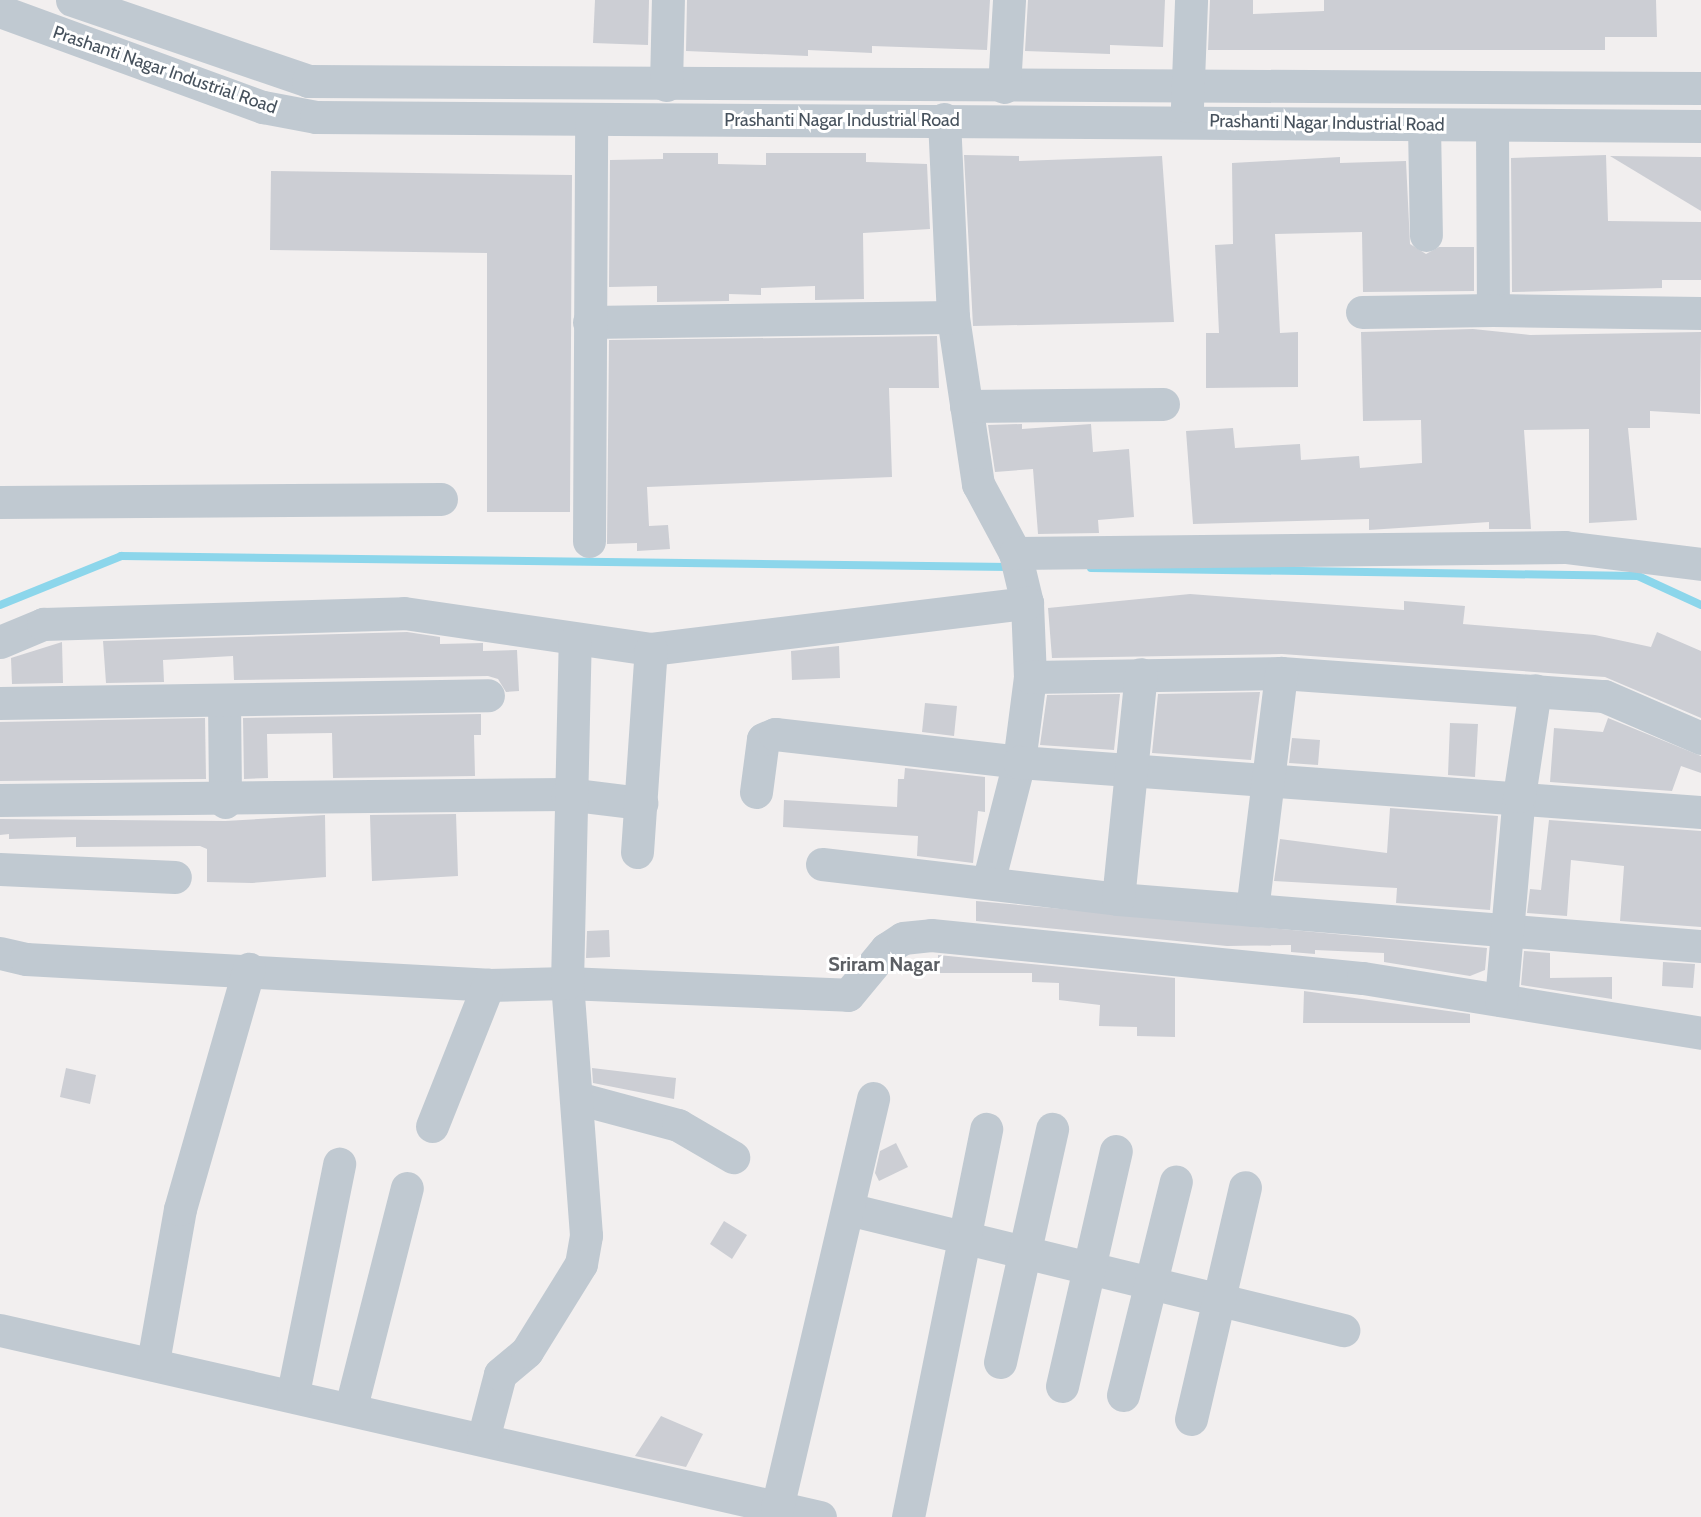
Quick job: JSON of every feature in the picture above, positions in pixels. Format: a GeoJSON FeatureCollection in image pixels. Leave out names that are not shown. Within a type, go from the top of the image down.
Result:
{"type":"FeatureCollection","features":[{"type":"Feature","properties":{"kind":"street","name":"Prashanti Nagar Industrial Road"},"geometry":{"type":"LineString","coordinates":[[72,0],[308,81],[1004,87],[1188,84],[1701,88]]}},
{"type":"Feature","properties":{"kind":"street"},"geometry":{"type":"LineString","coordinates":[[666,85],[668,0]]}},
{"type":"Feature","properties":{"kind":"street"},"geometry":{"type":"LineString","coordinates":[[1004,87],[1009,0]]}},
{"type":"Feature","properties":{"kind":"street"},"geometry":{"type":"LineString","coordinates":[[1187,120],[1191,0]]}},
{"type":"Feature","properties":{"kind":"street","name":"Prashanti Nagar Industrial Road"},"geometry":{"type":"LineString","coordinates":[[0,11],[263,107],[316,117],[591,121],[1187,120],[1492,126],[1701,126]]}},
{"type":"Feature","properties":{"kind":"street"},"geometry":{"type":"LineString","coordinates":[[944,119],[953,317],[978,484],[1016,556],[1027,603],[1030,677],[1019,762],[988,883]]}},
{"type":"Feature","properties":{"kind":"street"},"geometry":{"type":"LineString","coordinates":[[589,541],[591,121]]}},
{"type":"Feature","properties":{"kind":"street"},"geometry":{"type":"LineString","coordinates":[[1424,125],[1426,235]]}},
{"type":"Feature","properties":{"kind":"street"},"geometry":{"type":"LineString","coordinates":[[1492,126],[1493,310]]}},
{"type":"Feature","properties":{"kind":"street"},"geometry":{"type":"LineString","coordinates":[[1362,312],[1493,310],[1701,313]]}},
{"type":"Feature","properties":{"kind":"street"},"geometry":{"type":"LineString","coordinates":[[589,322],[953,317]]}},
{"type":"Feature","properties":{"kind":"street"},"geometry":{"type":"LineString","coordinates":[[966,406],[1163,404]]}},
{"type":"Feature","properties":{"kind":"street"},"geometry":{"type":"LineString","coordinates":[[0,502],[441,499]]}},
{"type":"Feature","properties":{"kind":"street"},"geometry":{"type":"LineString","coordinates":[[1016,556],[1565,547],[1701,564]]}},
{"type":"Feature","properties":{"kind":"street"},"geometry":{"type":"LineString","coordinates":[[0,642],[44,624],[404,613],[575,641],[651,649],[1027,603]]}},
{"type":"Feature","properties":{"kind":"street"},"geometry":{"type":"LineString","coordinates":[[483,1439],[500,1374],[526,1351],[581,1264],[586,1235],[567,983],[567,794],[575,641]]}},
{"type":"Feature","properties":{"kind":"street"},"geometry":{"type":"LineString","coordinates":[[637,852],[651,649]]}},
{"type":"Feature","properties":{"kind":"street"},"geometry":{"type":"LineString","coordinates":[[1030,677],[1281,673],[1604,696],[1701,738]]}},
{"type":"Feature","properties":{"kind":"street"},"geometry":{"type":"LineString","coordinates":[[1252,910],[1281,673]]}},
{"type":"Feature","properties":{"kind":"street"},"geometry":{"type":"LineString","coordinates":[[1118,899],[1141,674]]}},
{"type":"Feature","properties":{"kind":"street"},"geometry":{"type":"LineString","coordinates":[[1501,1000],[1505,930],[1519,796],[1535,690]]}},
{"type":"Feature","properties":{"kind":"street"},"geometry":{"type":"LineString","coordinates":[[0,703],[488,695]]}},
{"type":"Feature","properties":{"kind":"street"},"geometry":{"type":"LineString","coordinates":[[224,699],[225,802]]}},
{"type":"Feature","properties":{"kind":"street"},"geometry":{"type":"LineString","coordinates":[[756,792],[768,734],[1019,762],[1131,766],[1268,776],[1701,812]]}},
{"type":"Feature","properties":{"kind":"street"},"geometry":{"type":"LineString","coordinates":[[0,800],[225,802],[567,794],[641,803]]}},
{"type":"Feature","properties":{"kind":"street"},"geometry":{"type":"LineString","coordinates":[[822,864],[1118,899],[1701,946]]}},
{"type":"Feature","properties":{"kind":"street"},"geometry":{"type":"LineString","coordinates":[[0,868],[176,877]]}},
{"type":"Feature","properties":{"kind":"street"},"geometry":{"type":"LineString","coordinates":[[0,953],[26,959],[249,969],[488,985],[567,983],[848,995],[886,949],[903,938],[931,935],[1237,962],[1501,1000],[1701,1033]]}},
{"type":"Feature","properties":{"kind":"street"},"geometry":{"type":"LineString","coordinates":[[153,1362],[180,1209],[249,969]]}},
{"type":"Feature","properties":{"kind":"street"},"geometry":{"type":"LineString","coordinates":[[432,1126],[488,985]]}},
{"type":"Feature","properties":{"kind":"street"},"geometry":{"type":"LineString","coordinates":[[577,1098],[678,1125],[733,1157]]}},
{"type":"Feature","properties":{"kind":"street"},"geometry":{"type":"LineString","coordinates":[[777,1508],[873,1098]]}},
{"type":"Feature","properties":{"kind":"street"},"geometry":{"type":"LineString","coordinates":[[908,1517],[986,1129]]}},
{"type":"Feature","properties":{"kind":"street"},"geometry":{"type":"LineString","coordinates":[[1000,1362],[1052,1129]]}},
{"type":"Feature","properties":{"kind":"street"},"geometry":{"type":"LineString","coordinates":[[1062,1386],[1116,1151]]}},
{"type":"Feature","properties":{"kind":"street"},"geometry":{"type":"LineString","coordinates":[[293,1393],[339,1164]]}},
{"type":"Feature","properties":{"kind":"street"},"geometry":{"type":"LineString","coordinates":[[1123,1395],[1176,1181]]}},
{"type":"Feature","properties":{"kind":"street"},"geometry":{"type":"LineString","coordinates":[[1191,1419],[1245,1186]]}},
{"type":"Feature","properties":{"kind":"street"},"geometry":{"type":"LineString","coordinates":[[351,1407],[407,1188]]}},
{"type":"Feature","properties":{"kind":"street"},"geometry":{"type":"LineString","coordinates":[[848,1209],[1343,1330]]}},
{"type":"Feature","properties":{"kind":"street"},"geometry":{"type":"LineString","coordinates":[[0,1330],[293,1393],[820,1517]]}},
{"type":"Feature","properties":{"kind":"building"},"geometry":{"type":"Polygon","coordinates":[[[595,0],[649,0],[648,45],[593,43],[595,0]]]}},
{"type":"Feature","properties":{"kind":"building"},"geometry":{"type":"Polygon","coordinates":[[[687,0],[990,0],[987,50],[872,46],[872,53],[808,50],[808,56],[686,51],[687,0]]]}},
{"type":"Feature","properties":{"kind":"building"},"geometry":{"type":"Polygon","coordinates":[[[1028,0],[1165,0],[1163,47],[1110,45],[1110,54],[1025,51],[1028,0]]]}},
{"type":"Feature","properties":{"kind":"building"},"geometry":{"type":"Polygon","coordinates":[[[1210,0],[1253,0],[1253,14],[1324,11],[1324,0],[1656,0],[1657,37],[1605,37],[1605,50],[1208,50],[1210,0]]]}},
{"type":"Feature","properties":{"kind":"building"},"geometry":{"type":"Polygon","coordinates":[[[663,153],[718,153],[718,164],[766,165],[766,153],[866,153],[866,162],[927,164],[930,229],[863,233],[864,299],[815,300],[815,286],[761,288],[761,295],[729,294],[729,301],[657,302],[657,286],[609,287],[610,160],[663,159],[663,153]]]}},
{"type":"Feature","properties":{"kind":"building"},"geometry":{"type":"Polygon","coordinates":[[[964,155],[1019,156],[1019,161],[1162,156],[1174,322],[973,326],[964,155]]]}},
{"type":"Feature","properties":{"kind":"building"},"geometry":{"type":"Polygon","coordinates":[[[1606,155],[1608,221],[1701,222],[1701,280],[1662,280],[1662,288],[1512,292],[1511,158],[1606,155]]]}},
{"type":"Feature","properties":{"kind":"building"},"geometry":{"type":"Polygon","coordinates":[[[1610,156],[1701,157],[1701,211],[1610,156]]]}},
{"type":"Feature","properties":{"kind":"building"},"geometry":{"type":"Polygon","coordinates":[[[1340,157],[1340,163],[1406,161],[1410,244],[1426,254],[1439,247],[1474,247],[1474,291],[1363,292],[1362,232],[1275,234],[1280,333],[1298,332],[1298,387],[1206,388],[1206,333],[1219,333],[1215,245],[1233,244],[1232,163],[1340,157]]]}},
{"type":"Feature","properties":{"kind":"building"},"geometry":{"type":"Polygon","coordinates":[[[271,171],[572,175],[570,512],[487,512],[487,253],[270,250],[271,171]]]}},
{"type":"Feature","properties":{"kind":"building"},"geometry":{"type":"Polygon","coordinates":[[[1473,329],[1530,335],[1701,332],[1700,414],[1650,411],[1650,428],[1628,428],[1637,520],[1589,523],[1589,429],[1524,430],[1531,529],[1489,529],[1489,522],[1369,530],[1369,519],[1193,524],[1186,431],[1233,428],[1235,448],[1300,444],[1301,460],[1359,456],[1360,468],[1422,463],[1421,420],[1363,421],[1361,332],[1473,329]]]}},
{"type":"Feature","properties":{"kind":"building"},"geometry":{"type":"Polygon","coordinates":[[[937,336],[939,388],[889,388],[892,477],[647,487],[649,526],[668,525],[670,549],[637,551],[637,543],[607,544],[609,340],[937,336]]]}},
{"type":"Feature","properties":{"kind":"building"},"geometry":{"type":"Polygon","coordinates":[[[1022,424],[1022,429],[1091,424],[1093,452],[1129,449],[1134,517],[1098,520],[1099,533],[1038,534],[1033,469],[995,472],[988,425],[1022,424]]]}},
{"type":"Feature","properties":{"kind":"building"},"geometry":{"type":"Polygon","coordinates":[[[1190,594],[1404,610],[1404,601],[1465,606],[1463,624],[1595,635],[1651,647],[1657,632],[1701,651],[1701,718],[1605,677],[1282,654],[1052,658],[1048,608],[1190,594]]]}},
{"type":"Feature","properties":{"kind":"building"},"geometry":{"type":"Polygon","coordinates":[[[407,632],[440,637],[440,644],[483,643],[483,651],[517,650],[519,691],[506,692],[498,679],[488,676],[234,680],[233,656],[163,660],[164,682],[106,683],[103,641],[407,632]]]}},
{"type":"Feature","properties":{"kind":"building"},"geometry":{"type":"Polygon","coordinates":[[[62,642],[63,683],[12,684],[11,658],[62,642]]]}},
{"type":"Feature","properties":{"kind":"building"},"geometry":{"type":"Polygon","coordinates":[[[839,646],[840,678],[792,680],[791,651],[839,646]]]}},
{"type":"Feature","properties":{"kind":"building"},"geometry":{"type":"Polygon","coordinates":[[[1260,692],[1251,760],[1152,753],[1158,694],[1260,692]]]}},
{"type":"Feature","properties":{"kind":"building"},"geometry":{"type":"Polygon","coordinates":[[[1120,694],[1114,750],[1040,745],[1047,695],[1120,694]]]}},
{"type":"Feature","properties":{"kind":"building"},"geometry":{"type":"Polygon","coordinates":[[[925,703],[957,706],[954,736],[922,732],[925,703]]]}},
{"type":"Feature","properties":{"kind":"building"},"geometry":{"type":"Polygon","coordinates":[[[481,714],[481,735],[474,735],[475,776],[333,778],[332,733],[267,734],[268,778],[244,779],[243,718],[481,714]]]}},
{"type":"Feature","properties":{"kind":"building"},"geometry":{"type":"Polygon","coordinates":[[[205,718],[206,779],[0,781],[0,722],[205,718]]]}},
{"type":"Feature","properties":{"kind":"building"},"geometry":{"type":"Polygon","coordinates":[[[1608,718],[1701,756],[1701,773],[1681,766],[1672,791],[1550,782],[1554,728],[1603,732],[1608,718]]]}},
{"type":"Feature","properties":{"kind":"building"},"geometry":{"type":"Polygon","coordinates":[[[1450,723],[1478,724],[1475,777],[1448,775],[1450,723]]]}},
{"type":"Feature","properties":{"kind":"building"},"geometry":{"type":"Polygon","coordinates":[[[1292,738],[1320,740],[1318,765],[1289,763],[1292,738]]]}},
{"type":"Feature","properties":{"kind":"building"},"geometry":{"type":"Polygon","coordinates":[[[905,768],[985,777],[985,812],[978,811],[973,863],[917,856],[918,836],[783,827],[784,800],[897,807],[898,779],[904,779],[905,768]]]}},
{"type":"Feature","properties":{"kind":"building"},"geometry":{"type":"Polygon","coordinates":[[[1390,808],[1498,816],[1490,910],[1396,903],[1397,888],[1274,881],[1280,839],[1387,853],[1390,808]]]}},
{"type":"Feature","properties":{"kind":"building"},"geometry":{"type":"Polygon","coordinates":[[[456,814],[458,876],[372,881],[370,815],[456,814]]]}},
{"type":"Feature","properties":{"kind":"building"},"geometry":{"type":"Polygon","coordinates":[[[325,815],[326,877],[252,883],[207,882],[207,849],[200,846],[76,847],[76,837],[9,839],[9,834],[0,835],[0,819],[225,821],[325,815]]]}},
{"type":"Feature","properties":{"kind":"building"},"geometry":{"type":"Polygon","coordinates":[[[1549,820],[1701,831],[1701,927],[1620,921],[1624,866],[1571,860],[1567,916],[1527,913],[1530,889],[1541,890],[1549,820]]]}},
{"type":"Feature","properties":{"kind":"building"},"geometry":{"type":"Polygon","coordinates":[[[976,901],[1487,948],[1485,970],[1470,976],[1384,962],[1384,953],[1315,950],[1315,954],[1291,952],[1291,945],[1227,946],[976,921],[976,901]]]}},
{"type":"Feature","properties":{"kind":"building"},"geometry":{"type":"Polygon","coordinates":[[[609,930],[610,957],[586,958],[587,931],[609,930]]]}},
{"type":"Feature","properties":{"kind":"building"},"geometry":{"type":"Polygon","coordinates":[[[1524,951],[1550,953],[1550,978],[1612,977],[1612,999],[1521,985],[1524,951]]]}},
{"type":"Feature","properties":{"kind":"building"},"geometry":{"type":"Polygon","coordinates":[[[938,955],[1175,978],[1175,1037],[1137,1036],[1137,1027],[1099,1026],[1100,1005],[1059,1000],[1059,983],[1032,982],[1032,973],[938,973],[938,955]]]}},
{"type":"Feature","properties":{"kind":"building"},"geometry":{"type":"Polygon","coordinates":[[[1663,962],[1695,964],[1693,988],[1662,986],[1663,962]]]}},
{"type":"Feature","properties":{"kind":"building"},"geometry":{"type":"Polygon","coordinates":[[[1304,991],[1470,1014],[1470,1023],[1303,1023],[1304,991]]]}},
{"type":"Feature","properties":{"kind":"building"},"geometry":{"type":"Polygon","coordinates":[[[66,1068],[96,1075],[90,1104],[60,1097],[66,1068]]]}},
{"type":"Feature","properties":{"kind":"building"},"geometry":{"type":"Polygon","coordinates":[[[592,1068],[676,1078],[674,1099],[593,1083],[592,1068]]]}},
{"type":"Feature","properties":{"kind":"building"},"geometry":{"type":"Polygon","coordinates":[[[896,1143],[908,1167],[879,1181],[875,1173],[880,1151],[896,1143]]]}},
{"type":"Feature","properties":{"kind":"building"},"geometry":{"type":"Polygon","coordinates":[[[724,1221],[747,1235],[732,1259],[710,1244],[724,1221]]]}},
{"type":"Feature","properties":{"kind":"building"},"geometry":{"type":"Polygon","coordinates":[[[661,1416],[703,1434],[686,1467],[635,1456],[661,1416]]]}},
{"type":"Feature","properties":{"kind":"waterway"},"geometry":{"type":"LineString","coordinates":[[0,605],[121,556],[1010,567]]}},
{"type":"Feature","properties":{"kind":"waterway"},"geometry":{"type":"LineString","coordinates":[[1091,568],[1638,576],[1701,605]]}},
{"type":"Feature","properties":{"kind":"district","name":"Sriram Nagar"},"geometry":{"type":"Point","coordinates":[884,964]}}]}
